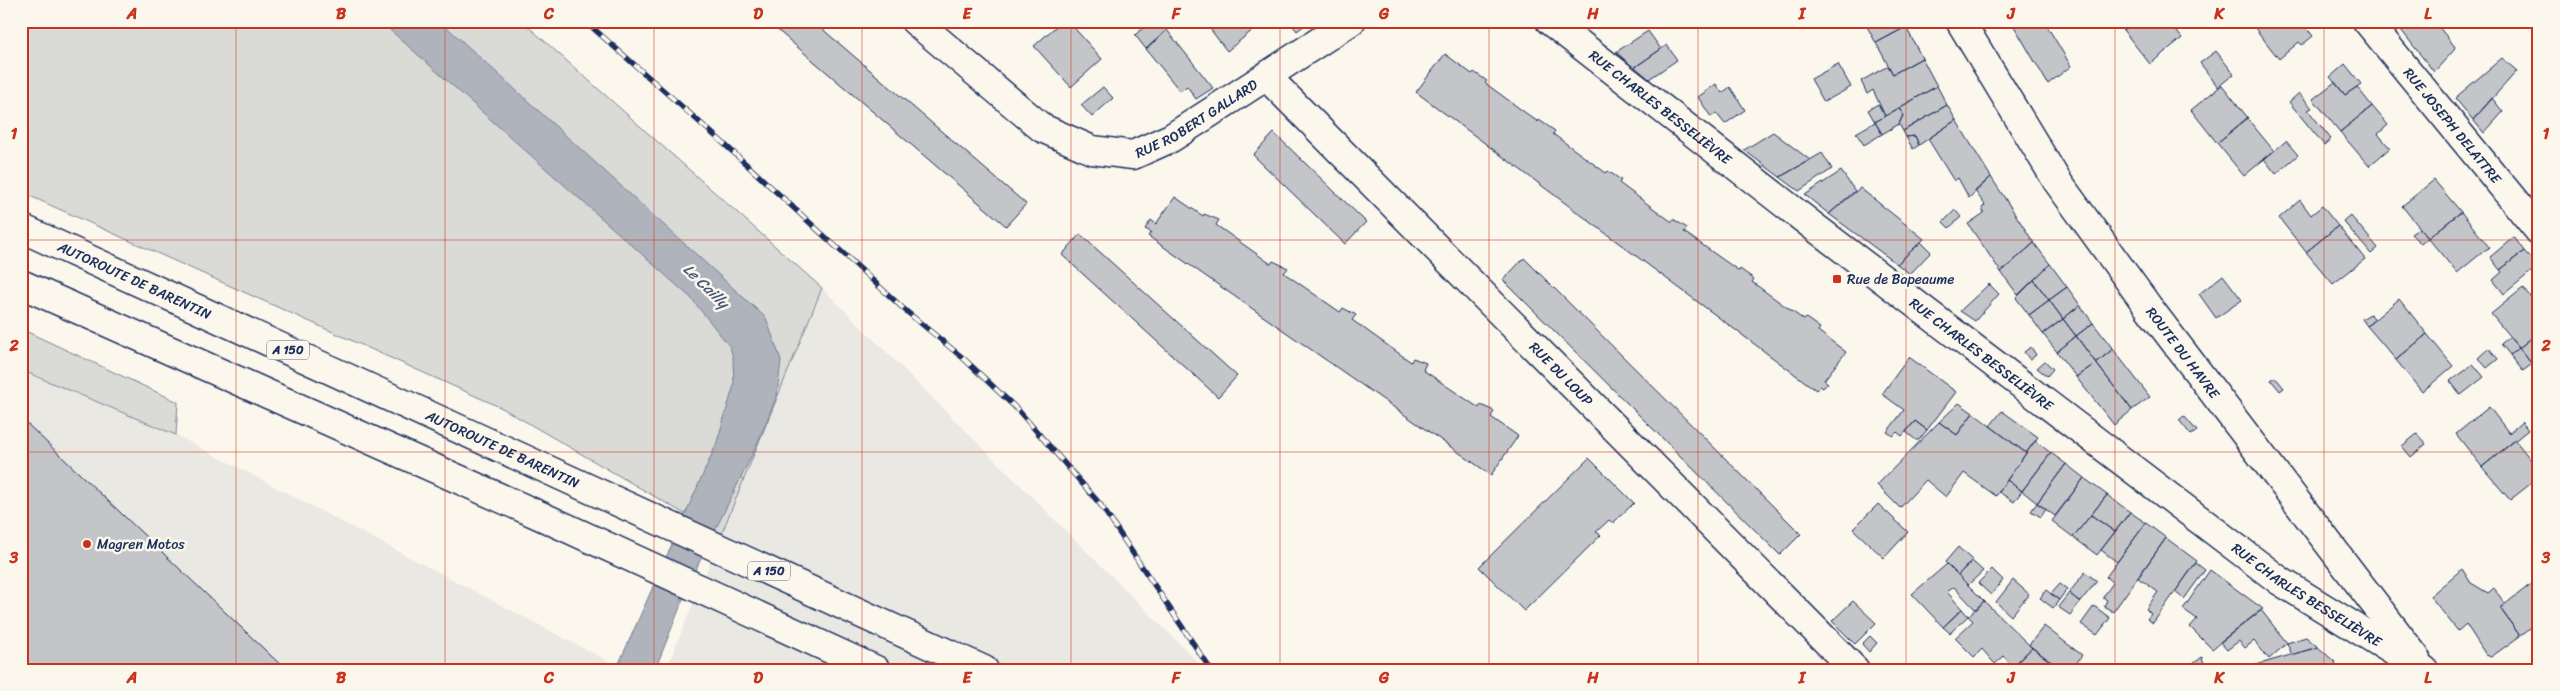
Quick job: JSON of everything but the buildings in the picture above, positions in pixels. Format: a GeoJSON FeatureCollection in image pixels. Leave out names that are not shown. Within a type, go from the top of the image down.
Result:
{"type":"FeatureCollection","features":[{"type":"Feature","properties":{"kind":"main road","name":"RUE ROBERT GALLARD"},"geometry":{"type":"LineString","coordinates":[[915,21],[1042,128],[1092,150],[1133,155],[1171,138],[1352,21]]}},
{"type":"Feature","properties":{"kind":"main road","name":"RUE CHARLES BESSELIÈVRE"},"geometry":{"type":"LineString","coordinates":[[1550,21],[1813,226],[2280,581],[2425,670]]}},
{"type":"Feature","properties":{"kind":"main road","name":"ROUTE DU HAVRE"},"geometry":{"type":"LineString","coordinates":[[1960,21],[2057,181],[2149,308],[2425,670]]}},
{"type":"Feature","properties":{"kind":"main road","name":"RUE JOSEPH DELATTRE"},"geometry":{"type":"LineString","coordinates":[[2367,21],[2539,231]]}},
{"type":"Feature","properties":{"kind":"main road","name":"RUE DU LOUP"},"geometry":{"type":"LineString","coordinates":[[1266,77],[1855,670]]}},
{"type":"Feature","properties":{"kind":"main road","name":"AUTOROUTE DE BARENTIN"},"geometry":{"type":"LineString","coordinates":[[21,228],[984,670]]}},
{"type":"Feature","properties":{"kind":"main road"},"geometry":{"type":"LineString","coordinates":[[21,284],[540,516],[876,670]]}},
{"type":"Feature","properties":{"kind":"shaded area"},"geometry":{"type":"Polygon","coordinates":[[[21,21],[522,21],[822,288],[721,535],[502,408],[21,192],[21,21]]]}},
{"type":"Feature","properties":{"kind":"shaded area"},"geometry":{"type":"Polygon","coordinates":[[[822,288],[1206,670],[666,670],[822,288]]]}},
{"type":"Feature","properties":{"kind":"shaded area"},"geometry":{"type":"Polygon","coordinates":[[[21,329],[178,402],[176,435],[21,370],[21,329]]]}},
{"type":"Feature","properties":{"kind":"shaded area"},"geometry":{"type":"Polygon","coordinates":[[[21,370],[176,435],[625,670],[21,670],[21,370]]]}},
{"type":"Feature","properties":{"kind":"water","name":"Le Cailly"},"geometry":{"type":"Polygon","coordinates":[[[380,21],[440,21],[766,318],[781,360],[777,396],[755,449],[692,577],[655,670],[616,670],[716,445],[734,385],[733,357],[730,347],[691,298],[380,21]]]}},
{"type":"Feature","properties":{"kind":"railway"},"geometry":{"type":"LineString","coordinates":[[585,21],[722,142],[906,311],[963,358],[1018,410],[1100,504],[1211,670]]}},
{"type":"Feature","properties":{"kind":"place","name":"Rue de Bapeaume"},"geometry":{"type":"Point","coordinates":[1837,279]}},
{"type":"Feature","properties":{"kind":"place","name":"Magren Motos"},"geometry":{"type":"Point","coordinates":[87,544]}}]}
